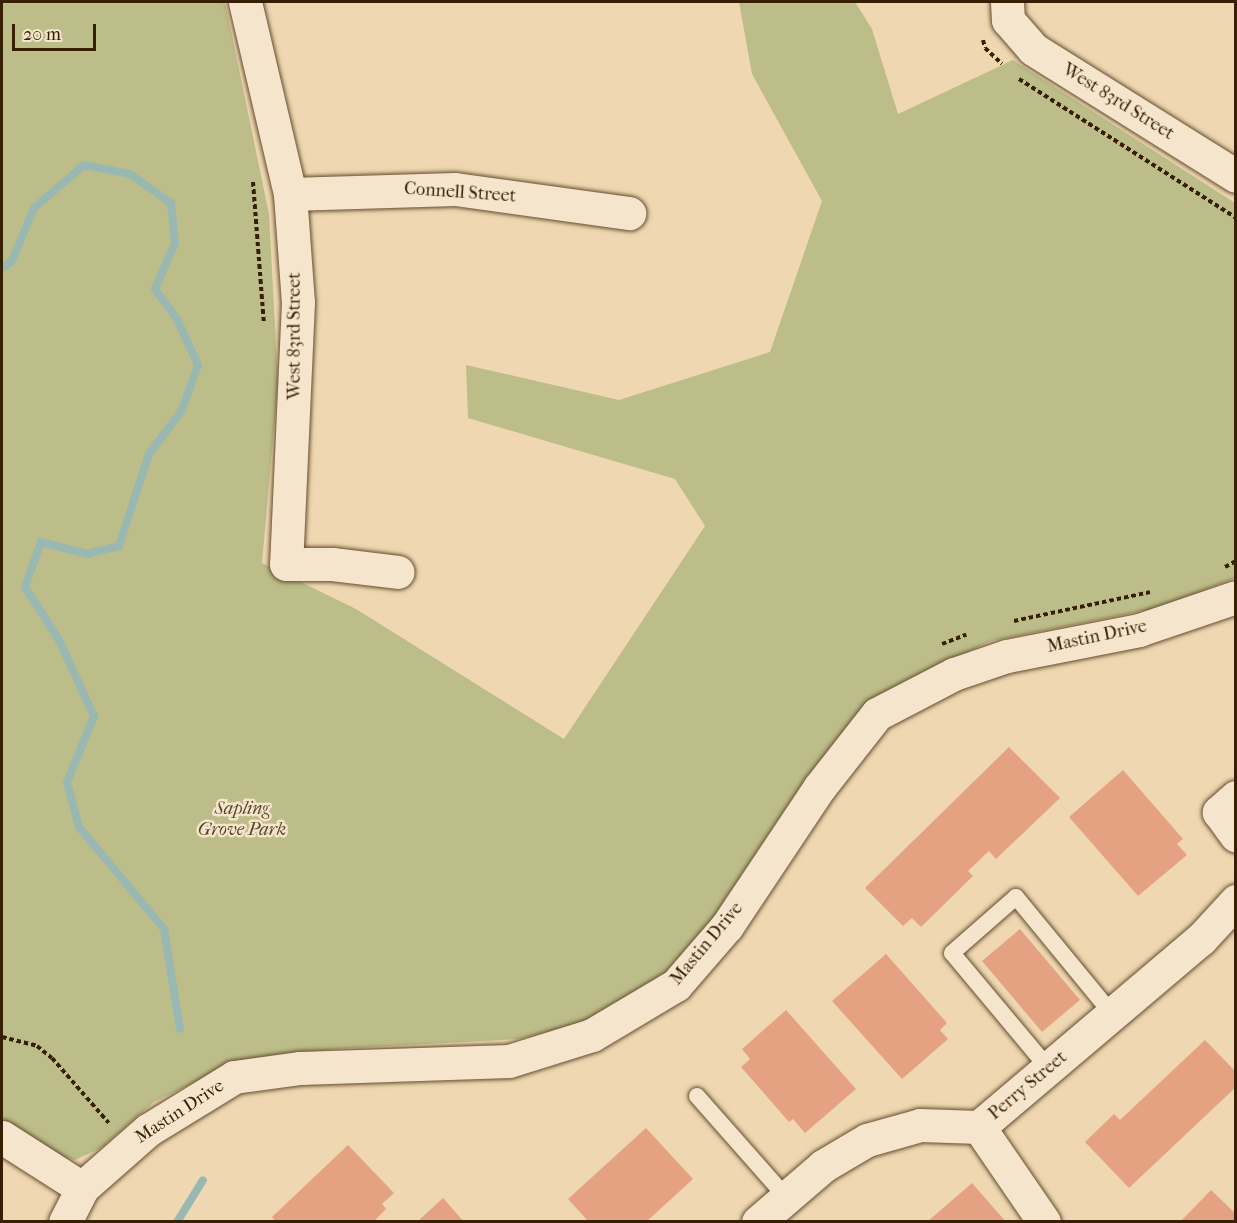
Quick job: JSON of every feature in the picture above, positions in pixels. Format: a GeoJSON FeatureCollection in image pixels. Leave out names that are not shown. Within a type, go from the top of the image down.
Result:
{"type":"FeatureCollection","features":[{"type":"Feature","properties":{"kind":"street","name":"West 83rd Street"},"geometry":{"type":"LineString","coordinates":[[245,2],[290,194],[298,302],[286,564],[398,572]]}},
{"type":"Feature","properties":{"kind":"street","name":"West 83rd Street"},"geometry":{"type":"LineString","coordinates":[[1008,11],[1033,49],[1236,176]]}},
{"type":"Feature","properties":{"kind":"street","name":"Connell Street"},"geometry":{"type":"LineString","coordinates":[[290,194],[455,189],[628,213]]}},
{"type":"Feature","properties":{"kind":"street","name":"Mastin Drive"},"geometry":{"type":"LineString","coordinates":[[66,1221],[82,1188],[148,1130],[234,1077],[300,1068],[509,1061],[592,1035],[676,985],[727,926],[819,788],[877,714],[954,674],[1007,656],[1139,630],[1236,597]]}},
{"type":"Feature","properties":{"kind":"street"},"geometry":{"type":"LineString","coordinates":[[1236,797],[1219,812],[1236,835]]}},
{"type":"Feature","properties":{"kind":"street","name":"Perry Street"},"geometry":{"type":"LineString","coordinates":[[758,1221],[823,1167],[867,1140],[920,1125],[979,1127],[1201,939],[1236,902]]}},
{"type":"Feature","properties":{"kind":"street"},"geometry":{"type":"LineString","coordinates":[[979,1127],[1044,1221]]}},
{"type":"Feature","properties":{"kind":"street"},"geometry":{"type":"LineString","coordinates":[[2,1137],[82,1188]]}},
{"type":"Feature","properties":{"kind":"lane"},"geometry":{"type":"LineString","coordinates":[[1050,1069],[952,953],[1016,897],[1112,1014]]}},
{"type":"Feature","properties":{"kind":"lane"},"geometry":{"type":"LineString","coordinates":[[697,1096],[787,1198]]}},
{"type":"Feature","properties":{"kind":"path"},"geometry":{"type":"LineString","coordinates":[[252,174],[264,327]]}},
{"type":"Feature","properties":{"kind":"path"},"geometry":{"type":"LineString","coordinates":[[1216,571],[1236,561]]}},
{"type":"Feature","properties":{"kind":"path"},"geometry":{"type":"LineString","coordinates":[[1006,623],[1052,610],[1154,591]]}},
{"type":"Feature","properties":{"kind":"path"},"geometry":{"type":"LineString","coordinates":[[939,646],[972,633]]}},
{"type":"Feature","properties":{"kind":"path"},"geometry":{"type":"LineString","coordinates":[[2,1037],[37,1046],[52,1058],[110,1124]]}},
{"type":"Feature","properties":{"kind":"path"},"geometry":{"type":"LineString","coordinates":[[105,1127],[118,1118]]}},
{"type":"Feature","properties":{"kind":"green space","name":"Sapling Grove Park"},"geometry":{"type":"Polygon","coordinates":[[[2,2],[225,2],[269,214],[278,382],[262,563],[356,609],[564,739],[705,526],[675,479],[468,418],[466,365],[619,400],[770,352],[822,201],[752,74],[739,2],[855,2],[872,29],[898,114],[1013,60],[1235,203],[1235,578],[1157,608],[991,641],[909,680],[716,919],[670,971],[620,1006],[568,1027],[518,1039],[333,1049],[230,1065],[154,1102],[101,1148],[75,1160],[59,1156],[2,1120],[2,2]]]}},
{"type":"Feature","properties":{"kind":"building"},"geometry":{"type":"Polygon","coordinates":[[[1009,747],[1060,798],[996,859],[989,851],[968,871],[973,876],[921,927],[912,918],[903,926],[865,888],[1009,747]]]}},
{"type":"Feature","properties":{"kind":"building"},"geometry":{"type":"Polygon","coordinates":[[[1123,770],[1183,839],[1177,844],[1187,855],[1138,896],[1069,817],[1123,770]]]}},
{"type":"Feature","properties":{"kind":"building"},"geometry":{"type":"Polygon","coordinates":[[[1020,929],[1080,1000],[1042,1032],[982,961],[1020,929]]]}},
{"type":"Feature","properties":{"kind":"building"},"geometry":{"type":"Polygon","coordinates":[[[886,954],[947,1023],[940,1030],[948,1039],[902,1079],[832,1001],[886,954]]]}},
{"type":"Feature","properties":{"kind":"building"},"geometry":{"type":"Polygon","coordinates":[[[786,1010],[856,1089],[805,1133],[793,1119],[789,1122],[741,1067],[750,1059],[742,1049],[786,1010]]]}},
{"type":"Feature","properties":{"kind":"building"},"geometry":{"type":"Polygon","coordinates":[[[1205,1040],[1236,1072],[1236,1087],[1129,1188],[1085,1142],[1114,1114],[1120,1120],[1205,1040]]]}},
{"type":"Feature","properties":{"kind":"building"},"geometry":{"type":"Polygon","coordinates":[[[646,1128],[693,1179],[646,1222],[589,1222],[568,1199],[646,1128]]]}},
{"type":"Feature","properties":{"kind":"building"},"geometry":{"type":"Polygon","coordinates":[[[348,1145],[394,1193],[382,1204],[386,1209],[373,1222],[276,1222],[272,1217],[348,1145]]]}},
{"type":"Feature","properties":{"kind":"building"},"geometry":{"type":"Polygon","coordinates":[[[972,1183],[1006,1222],[927,1222],[972,1183]]]}},
{"type":"Feature","properties":{"kind":"building"},"geometry":{"type":"Polygon","coordinates":[[[1211,1190],[1236,1214],[1236,1222],[1180,1222],[1211,1190]]]}},
{"type":"Feature","properties":{"kind":"building"},"geometry":{"type":"Polygon","coordinates":[[[443,1198],[464,1222],[417,1222],[443,1198]]]}},
{"type":"Feature","properties":{"kind":"waterway"},"geometry":{"type":"LineString","coordinates":[[2,268],[12,261],[34,208],[84,165],[130,174],[171,203],[175,243],[155,289],[177,319],[198,365],[182,410],[149,454],[119,546],[88,554],[41,542],[25,587],[59,640],[94,716],[67,782],[79,827],[164,929],[180,1029]]}},
{"type":"Feature","properties":{"kind":"waterway"},"geometry":{"type":"LineString","coordinates":[[177,1222],[203,1180]]}}]}
